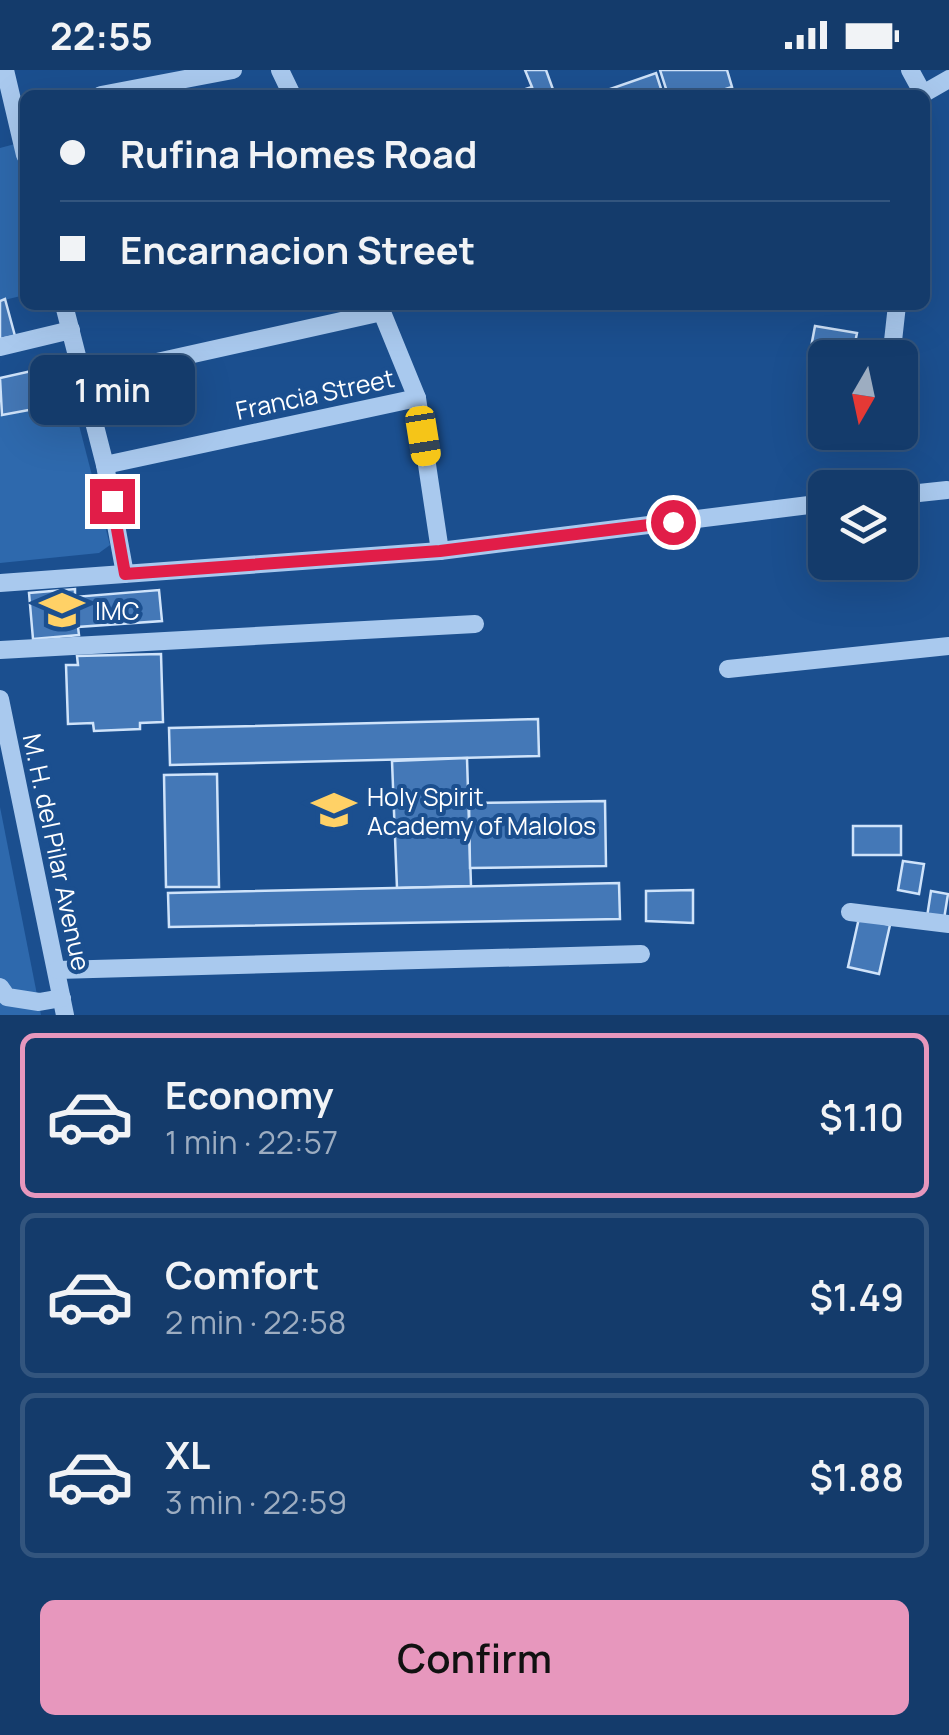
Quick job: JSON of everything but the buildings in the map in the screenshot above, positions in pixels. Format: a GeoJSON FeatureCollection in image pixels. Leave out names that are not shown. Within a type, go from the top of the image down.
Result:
{"type":"FeatureCollection","features":[{"type":"Feature","properties":{"kind":"street"},"geometry":{"type":"LineString","coordinates":[[5,70],[19,111]]}},
{"type":"Feature","properties":{"kind":"street"},"geometry":{"type":"LineString","coordinates":[[127,90],[232,70]]}},
{"type":"Feature","properties":{"kind":"street"},"geometry":{"type":"LineString","coordinates":[[928,90],[949,75]]}},
{"type":"Feature","properties":{"kind":"street"},"geometry":{"type":"LineString","coordinates":[[65,310],[105,465],[125,574]]}},
{"type":"Feature","properties":{"kind":"street"},"geometry":{"type":"LineString","coordinates":[[85,378],[377,310]]}},
{"type":"Feature","properties":{"kind":"street"},"geometry":{"type":"LineString","coordinates":[[381,310],[417,398],[440,551]]}},
{"type":"Feature","properties":{"kind":"street"},"geometry":{"type":"LineString","coordinates":[[893,340],[896,310]]}},
{"type":"Feature","properties":{"kind":"street"},"geometry":{"type":"LineString","coordinates":[[0,347],[71,330]]}},
{"type":"Feature","properties":{"kind":"street","name":"Francia Street"},"geometry":{"type":"LineString","coordinates":[[105,465],[417,398]]}},
{"type":"Feature","properties":{"kind":"street"},"geometry":{"type":"LineString","coordinates":[[918,493],[947,490]]}},
{"type":"Feature","properties":{"kind":"street"},"geometry":{"type":"LineString","coordinates":[[0,583],[440,551],[808,505]]}},
{"type":"Feature","properties":{"kind":"street"},"geometry":{"type":"LineString","coordinates":[[0,650],[475,624]]}},
{"type":"Feature","properties":{"kind":"street"},"geometry":{"type":"LineString","coordinates":[[728,669],[949,646]]}},
{"type":"Feature","properties":{"kind":"street","name":"M. H. del Pilar Avenue"},"geometry":{"type":"LineString","coordinates":[[0,699],[64,1006]]}},
{"type":"Feature","properties":{"kind":"street"},"geometry":{"type":"LineString","coordinates":[[850,912],[949,924]]}},
{"type":"Feature","properties":{"kind":"street"},"geometry":{"type":"LineString","coordinates":[[56,970],[640,954]]}},
{"type":"Feature","properties":{"kind":"street"},"geometry":{"type":"LineString","coordinates":[[0,988],[7,997],[64,1006]]}},
{"type":"Feature","properties":{"kind":"shaded area"},"geometry":{"type":"Polygon","coordinates":[[[15,144],[20,166],[20,296],[0,301],[0,148],[15,144]]]}},
{"type":"Feature","properties":{"kind":"shaded area"},"geometry":{"type":"Polygon","coordinates":[[[73,402],[110,545],[99,553],[0,563],[0,415],[73,402]]]}},
{"type":"Feature","properties":{"kind":"shaded area"},"geometry":{"type":"Polygon","coordinates":[[[0,807],[41,1015],[0,1015],[0,807]]]}},
{"type":"Feature","properties":{"kind":"place","name":"IMC"},"geometry":{"type":"Point","coordinates":[62,610]}},
{"type":"Feature","properties":{"kind":"place","name":"Holy Spirit Academy of Malolos"},"geometry":{"type":"Point","coordinates":[334,810]}},
{"type":"Feature","properties":{"kind":"route"},"geometry":{"type":"LineString","coordinates":[[112,501],[125,574],[440,551],[673,522]]}}]}
